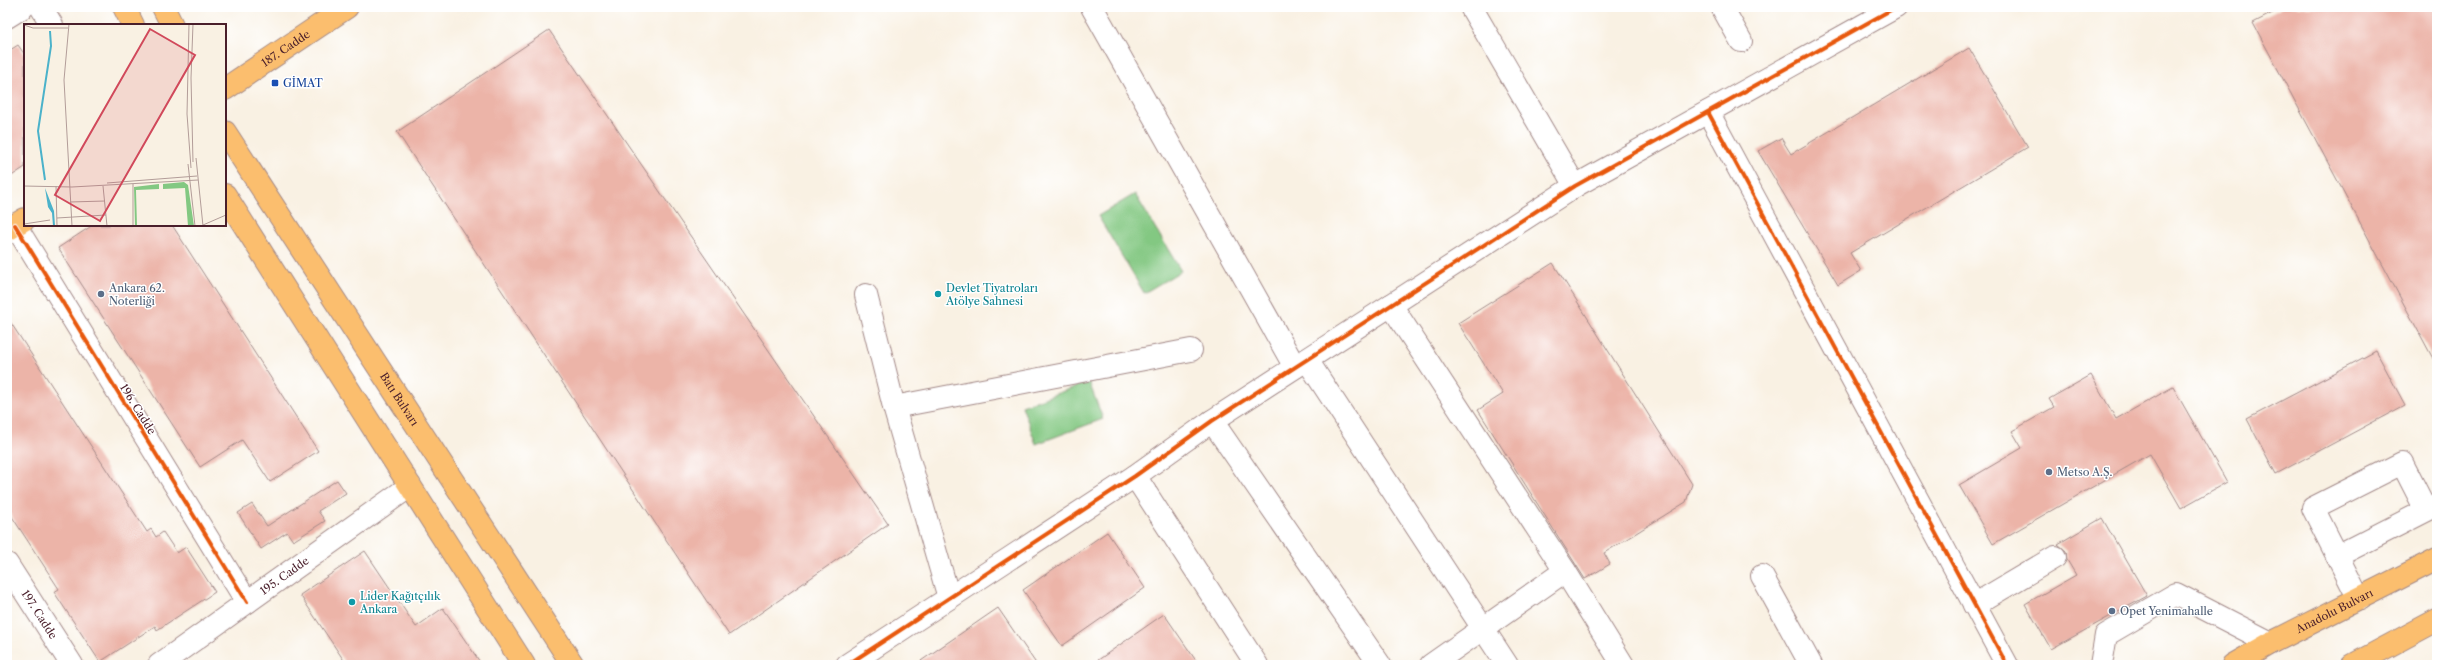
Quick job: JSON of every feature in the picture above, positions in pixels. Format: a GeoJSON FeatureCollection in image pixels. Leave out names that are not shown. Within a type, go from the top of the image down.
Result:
{"type":"FeatureCollection","features":[{"type":"Feature","properties":{"kind":"main road"},"geometry":{"type":"LineString","coordinates":[[124,7],[132,24]]}},
{"type":"Feature","properties":{"kind":"main road"},"geometry":{"type":"LineString","coordinates":[[163,7],[172,24]]}},
{"type":"Feature","properties":{"kind":"main road","name":"187. Cadde"},"geometry":{"type":"LineString","coordinates":[[226,88],[347,7]]}},
{"type":"Feature","properties":{"kind":"main road","name":"Batı Bulvarı"},"geometry":{"type":"LineString","coordinates":[[226,134],[573,665]]}},
{"type":"Feature","properties":{"kind":"main road"},"geometry":{"type":"LineString","coordinates":[[226,197],[524,665]]}},
{"type":"Feature","properties":{"kind":"main road","name":"Anadolu Bulvarı"},"geometry":{"type":"LineString","coordinates":[[2233,665],[2272,643],[2437,559]]}},
{"type":"Feature","properties":{"kind":"main road"},"geometry":{"type":"LineString","coordinates":[[2353,665],[2437,620]]}},
{"type":"Feature","properties":{"kind":"street"},"geometry":{"type":"LineString","coordinates":[[7,16],[23,7]]}},
{"type":"Feature","properties":{"kind":"street"},"geometry":{"type":"LineString","coordinates":[[41,7],[51,24]]}},
{"type":"Feature","properties":{"kind":"street"},"geometry":{"type":"LineString","coordinates":[[1092,7],[1301,364],[1485,627],[1507,665]]}},
{"type":"Feature","properties":{"kind":"street"},"geometry":{"type":"LineString","coordinates":[[1471,7],[1575,186]]}},
{"type":"Feature","properties":{"kind":"street"},"geometry":{"type":"LineString","coordinates":[[1722,7],[1741,41]]}},
{"type":"Feature","properties":{"kind":"street"},"geometry":{"type":"LineString","coordinates":[[847,665],[1134,476],[1212,421],[1575,186],[1896,7]]}},
{"type":"Feature","properties":{"kind":"street"},"geometry":{"type":"LineString","coordinates":[[1708,112],[2006,665]]}},
{"type":"Feature","properties":{"kind":"street","name":"196. Cadde"},"geometry":{"type":"LineString","coordinates":[[16,225],[247,602]]}},
{"type":"Feature","properties":{"kind":"street"},"geometry":{"type":"LineString","coordinates":[[866,295],[894,406],[949,598]]}},
{"type":"Feature","properties":{"kind":"street"},"geometry":{"type":"LineString","coordinates":[[1391,305],[1565,571],[1623,665]]}},
{"type":"Feature","properties":{"kind":"street"},"geometry":{"type":"LineString","coordinates":[[894,406],[1191,350]]}},
{"type":"Feature","properties":{"kind":"street"},"geometry":{"type":"LineString","coordinates":[[1212,421],[1380,665]]}},
{"type":"Feature","properties":{"kind":"street"},"geometry":{"type":"LineString","coordinates":[[2337,556],[2432,507],[2402,463],[2313,508],[2337,556],[2359,599]]}},
{"type":"Feature","properties":{"kind":"street"},"geometry":{"type":"LineString","coordinates":[[1134,476],[1257,665]]}},
{"type":"Feature","properties":{"kind":"street","name":"195. Cadde"},"geometry":{"type":"LineString","coordinates":[[158,665],[410,486]]}},
{"type":"Feature","properties":{"kind":"street"},"geometry":{"type":"LineString","coordinates":[[1974,605],[2055,557]]}},
{"type":"Feature","properties":{"kind":"street","name":"197. Cadde"},"geometry":{"type":"LineString","coordinates":[[7,564],[72,665]]}},
{"type":"Feature","properties":{"kind":"street"},"geometry":{"type":"LineString","coordinates":[[1431,665],[1565,571]]}},
{"type":"Feature","properties":{"kind":"street"},"geometry":{"type":"LineString","coordinates":[[1762,576],[1811,665]]}},
{"type":"Feature","properties":{"kind":"street"},"geometry":{"type":"LineString","coordinates":[[2101,665],[2106,635],[2176,594],[2272,643]]}},
{"type":"Feature","properties":{"kind":"green space"},"geometry":{"type":"Polygon","coordinates":[[[1135,194],[1181,271],[1144,293],[1098,216],[1135,194]]]}},
{"type":"Feature","properties":{"kind":"green space"},"geometry":{"type":"Polygon","coordinates":[[[1089,382],[1103,419],[1036,444],[1022,406],[1089,382]]]}},
{"type":"Feature","properties":{"kind":"building"},"geometry":{"type":"Polygon","coordinates":[[[2284,7],[2437,7],[2437,366],[2253,23],[2284,7]]]}},
{"type":"Feature","properties":{"kind":"building"},"geometry":{"type":"Polygon","coordinates":[[[549,30],[888,524],[729,635],[397,132],[549,30]]]}},
{"type":"Feature","properties":{"kind":"building"},"geometry":{"type":"Polygon","coordinates":[[[18,45],[24,54],[24,168],[7,179],[7,52],[18,45]]]}},
{"type":"Feature","properties":{"kind":"building"},"geometry":{"type":"Polygon","coordinates":[[[1969,48],[2028,147],[1850,253],[1861,271],[1838,285],[1758,151],[1781,138],[1791,154],[1969,48]]]}},
{"type":"Feature","properties":{"kind":"building"},"geometry":{"type":"Polygon","coordinates":[[[91,226],[173,226],[318,451],[270,482],[242,440],[200,467],[58,248],[91,226]]]}},
{"type":"Feature","properties":{"kind":"building"},"geometry":{"type":"Polygon","coordinates":[[[1553,263],[1692,484],[1686,502],[1604,553],[1610,564],[1585,579],[1478,410],[1503,394],[1458,323],[1553,263]]]}},
{"type":"Feature","properties":{"kind":"building"},"geometry":{"type":"Polygon","coordinates":[[[7,317],[147,532],[151,529],[156,537],[163,532],[177,553],[186,547],[215,592],[157,630],[155,626],[100,662],[54,592],[59,589],[7,509],[7,317]]]}},
{"type":"Feature","properties":{"kind":"building"},"geometry":{"type":"Polygon","coordinates":[[[2376,351],[2405,405],[2276,474],[2247,419],[2376,351]]]}},
{"type":"Feature","properties":{"kind":"building","name":"Metso A.Ş."},"geometry":{"type":"Polygon","coordinates":[[[2091,375],[2116,419],[2173,387],[2227,482],[2181,508],[2150,454],[1993,544],[1959,485],[2022,448],[2012,431],[2054,407],[2049,399],[2091,375]]]}},
{"type":"Feature","properties":{"kind":"building"},"geometry":{"type":"Polygon","coordinates":[[[337,480],[346,493],[318,511],[325,521],[293,541],[287,532],[261,549],[238,513],[252,504],[267,526],[337,480]]]}},
{"type":"Feature","properties":{"kind":"building"},"geometry":{"type":"Polygon","coordinates":[[[2102,518],[2147,596],[2051,649],[2025,604],[2076,575],[2067,560],[2066,551],[2058,544],[2102,518]]]}},
{"type":"Feature","properties":{"kind":"building"},"geometry":{"type":"Polygon","coordinates":[[[1107,532],[1145,588],[1062,646],[1023,590],[1107,532]]]}},
{"type":"Feature","properties":{"kind":"building","name":"Lider Kağıtçılık Ankara"},"geometry":{"type":"Polygon","coordinates":[[[365,551],[416,627],[443,608],[482,665],[347,665],[300,595],[365,551]]]}},
{"type":"Feature","properties":{"kind":"building"},"geometry":{"type":"Polygon","coordinates":[[[998,608],[1037,665],[915,665],[998,608]]]}},
{"type":"Feature","properties":{"kind":"building"},"geometry":{"type":"Polygon","coordinates":[[[1164,614],[1199,665],[1091,665],[1164,614]]]}},
{"type":"Feature","properties":{"kind":"cycle path"},"geometry":{"type":"LineString","coordinates":[[847,665],[1135,476],[1212,421],[1575,186],[1896,7]]}},
{"type":"Feature","properties":{"kind":"cycle path"},"geometry":{"type":"LineString","coordinates":[[1708,112],[2007,665]]}},
{"type":"Feature","properties":{"kind":"cycle path"},"geometry":{"type":"LineString","coordinates":[[15,225],[247,602]]}},
{"type":"Feature","properties":{"kind":"place","name":"GİMAT"},"geometry":{"type":"Point","coordinates":[275,83]}},
{"type":"Feature","properties":{"kind":"place","name":"Ankara 62. Noterliği"},"geometry":{"type":"Point","coordinates":[101,294]}},
{"type":"Feature","properties":{"kind":"place","name":"Devlet Tiyatroları Atölye Sahnesi"},"geometry":{"type":"Point","coordinates":[938,294]}},
{"type":"Feature","properties":{"kind":"place","name":"Metso A.Ş."},"geometry":{"type":"Point","coordinates":[2049,472]}},
{"type":"Feature","properties":{"kind":"place","name":"Lider Kağıtçılık Ankara"},"geometry":{"type":"Point","coordinates":[352,602]}},
{"type":"Feature","properties":{"kind":"place","name":"Opet Yenimahalle"},"geometry":{"type":"Point","coordinates":[2112,611]}}]}
